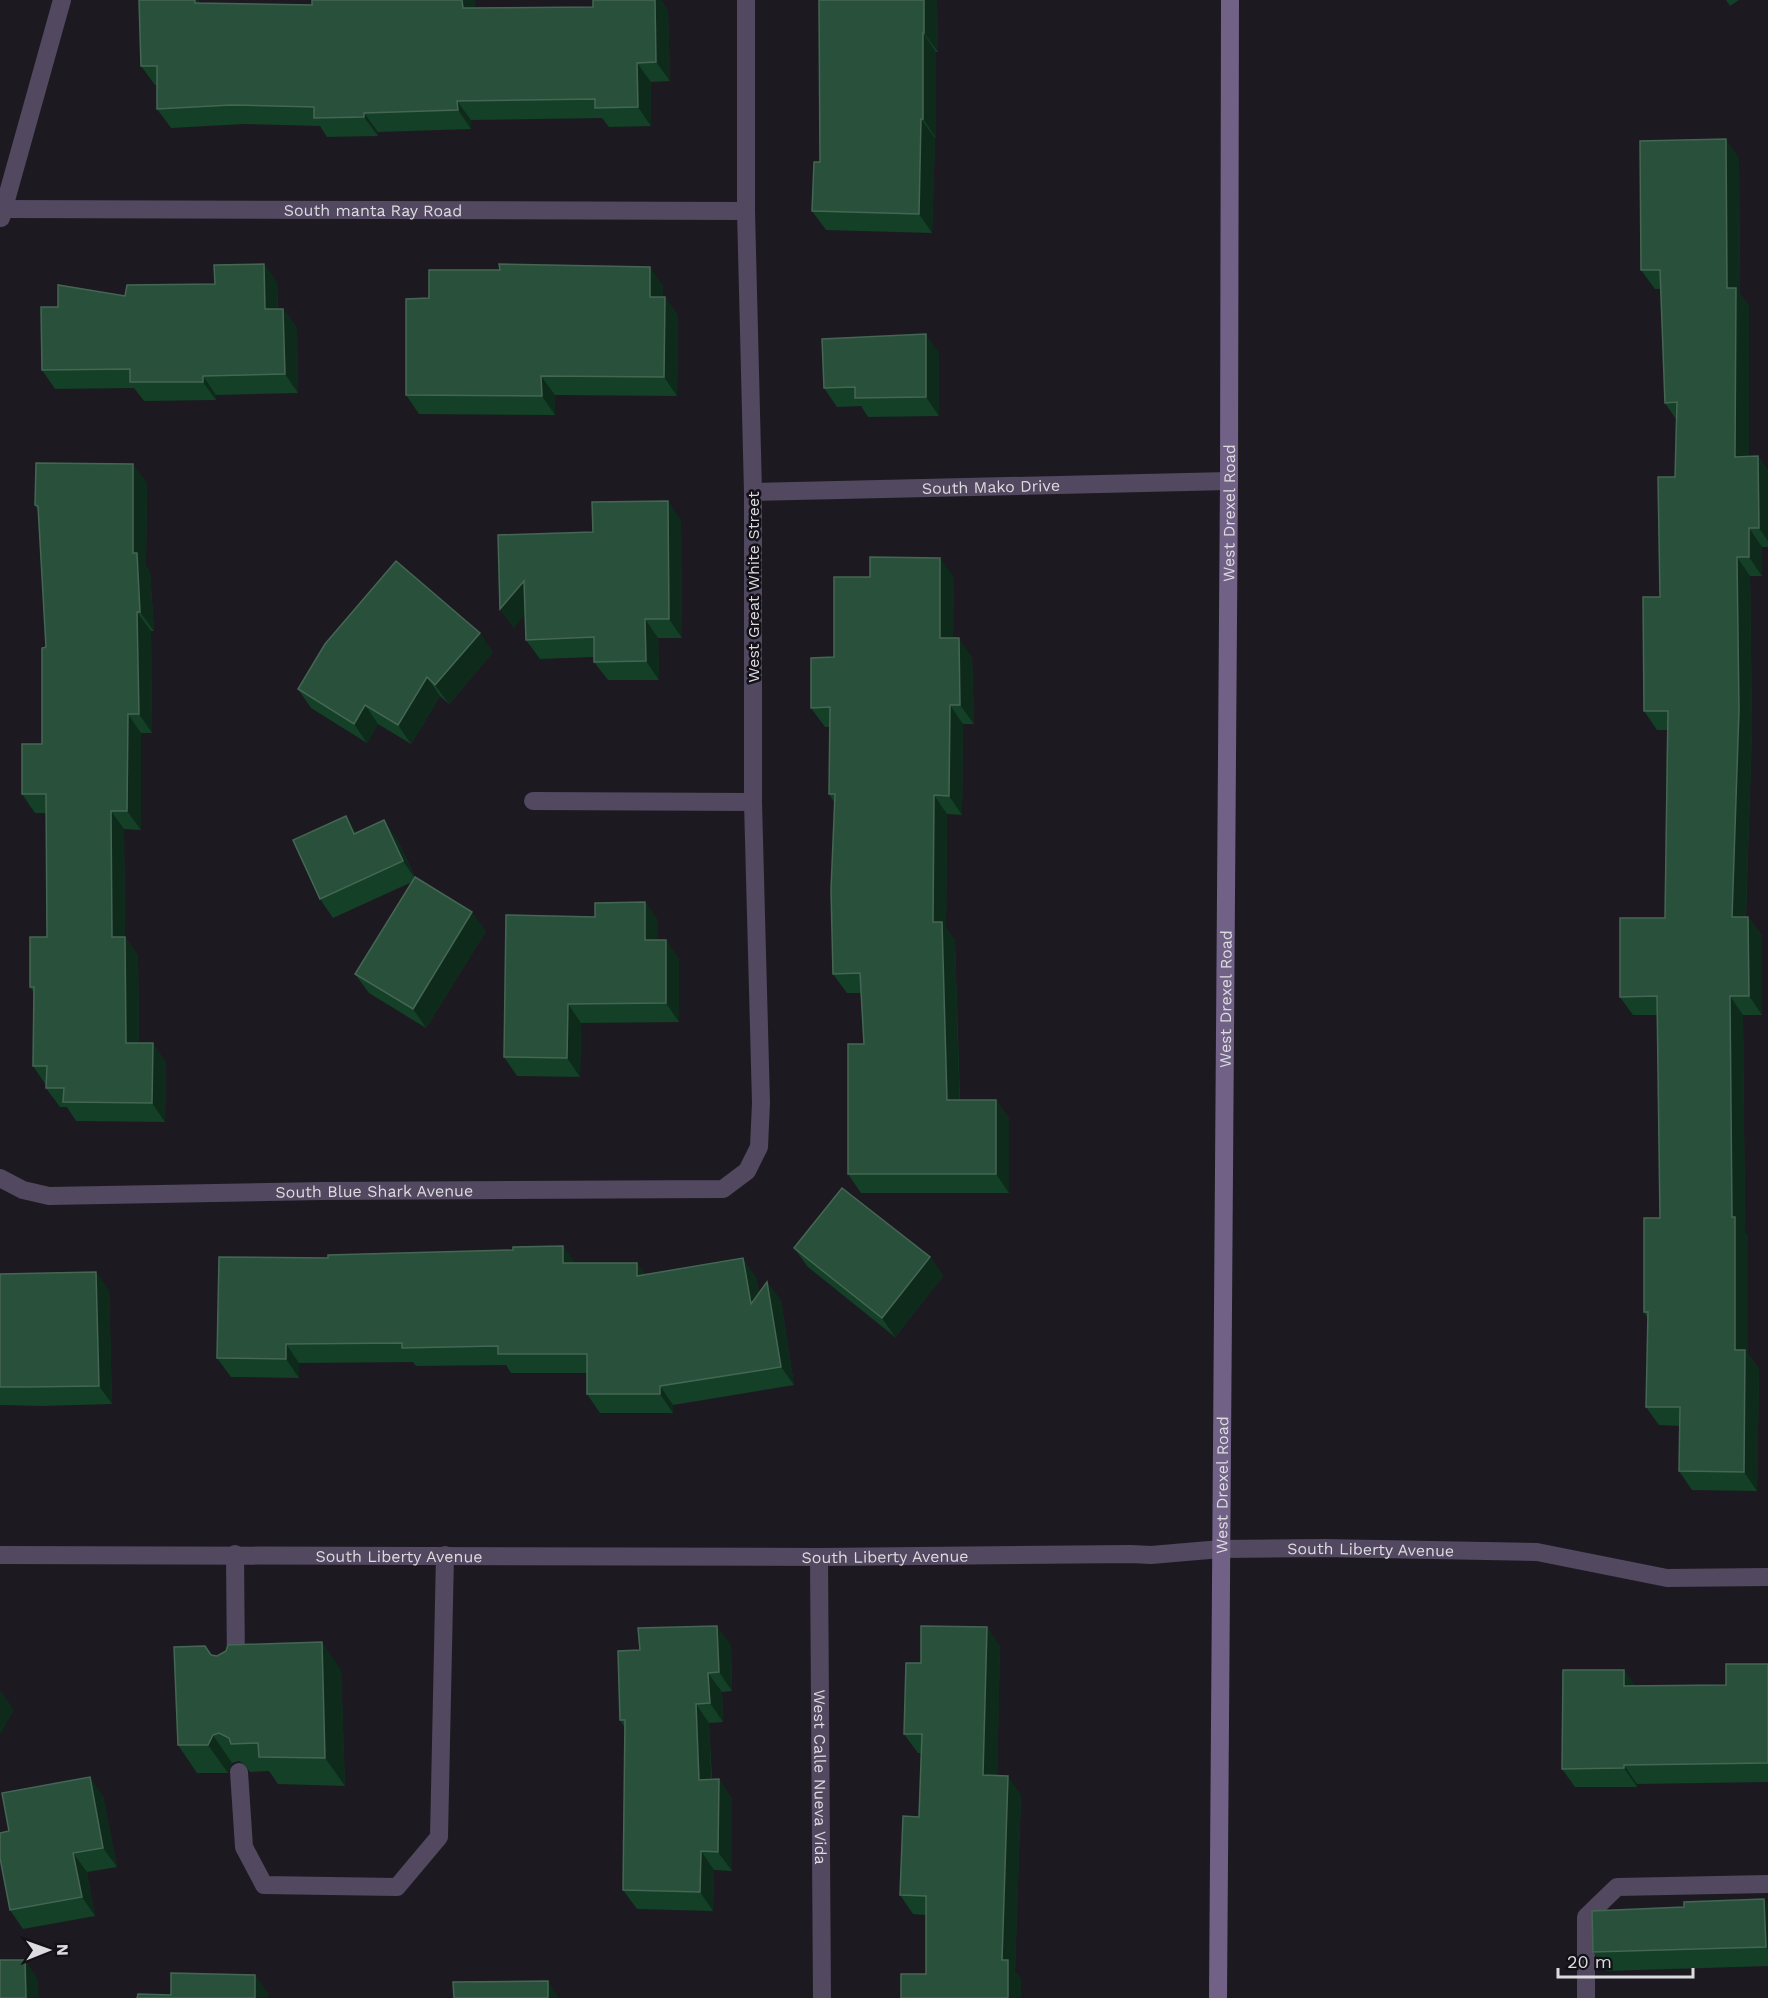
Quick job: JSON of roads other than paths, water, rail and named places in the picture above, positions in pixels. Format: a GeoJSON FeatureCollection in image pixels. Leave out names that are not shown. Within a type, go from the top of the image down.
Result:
{"type":"FeatureCollection","features":[{"type":"Feature","properties":{"kind":"street"},"geometry":{"type":"LineString","coordinates":[[1,215],[62,0]]}},
{"type":"Feature","properties":{"kind":"street","name":"West Great White Street"},"geometry":{"type":"LineString","coordinates":[[746,0],[746,211],[753,492],[753,801],[761,1103],[759,1147],[747,1171]]}},
{"type":"Feature","properties":{"kind":"street","name":"West Drexel Road"},"geometry":{"type":"LineString","coordinates":[[1218,1998],[1229,481],[1230,0]]}},
{"type":"Feature","properties":{"kind":"street","name":"South manta Ray Road"},"geometry":{"type":"LineString","coordinates":[[1,215],[746,211]]}},
{"type":"Feature","properties":{"kind":"street","name":"South Mako Drive"},"geometry":{"type":"LineString","coordinates":[[753,492],[1229,481]]}},
{"type":"Feature","properties":{"kind":"street"},"geometry":{"type":"LineString","coordinates":[[533,801],[753,801]]}},
{"type":"Feature","properties":{"kind":"street","name":"South Blue Shark Avenue"},"geometry":{"type":"LineString","coordinates":[[0,1178],[23,1190],[49,1196],[322,1191],[723,1189],[747,1171]]}},
{"type":"Feature","properties":{"kind":"street","name":"South Liberty Avenue"},"geometry":{"type":"LineString","coordinates":[[0,1555],[819,1557],[1151,1555],[1221,1549],[1537,1552],[1667,1578],[1768,1577]]}},
{"type":"Feature","properties":{"kind":"street"},"geometry":{"type":"LineString","coordinates":[[235,1554],[236,1673]]}},
{"type":"Feature","properties":{"kind":"street"},"geometry":{"type":"LineString","coordinates":[[239,1772],[244,1847],[264,1885],[397,1887],[439,1837],[445,1555]]}},
{"type":"Feature","properties":{"kind":"street","name":"West Calle Nueva Vida"},"geometry":{"type":"LineString","coordinates":[[819,1557],[822,1998]]}},
{"type":"Feature","properties":{"kind":"street"},"geometry":{"type":"LineString","coordinates":[[1586,1998],[1586,1917],[1617,1887],[1768,1884]]}}]}
